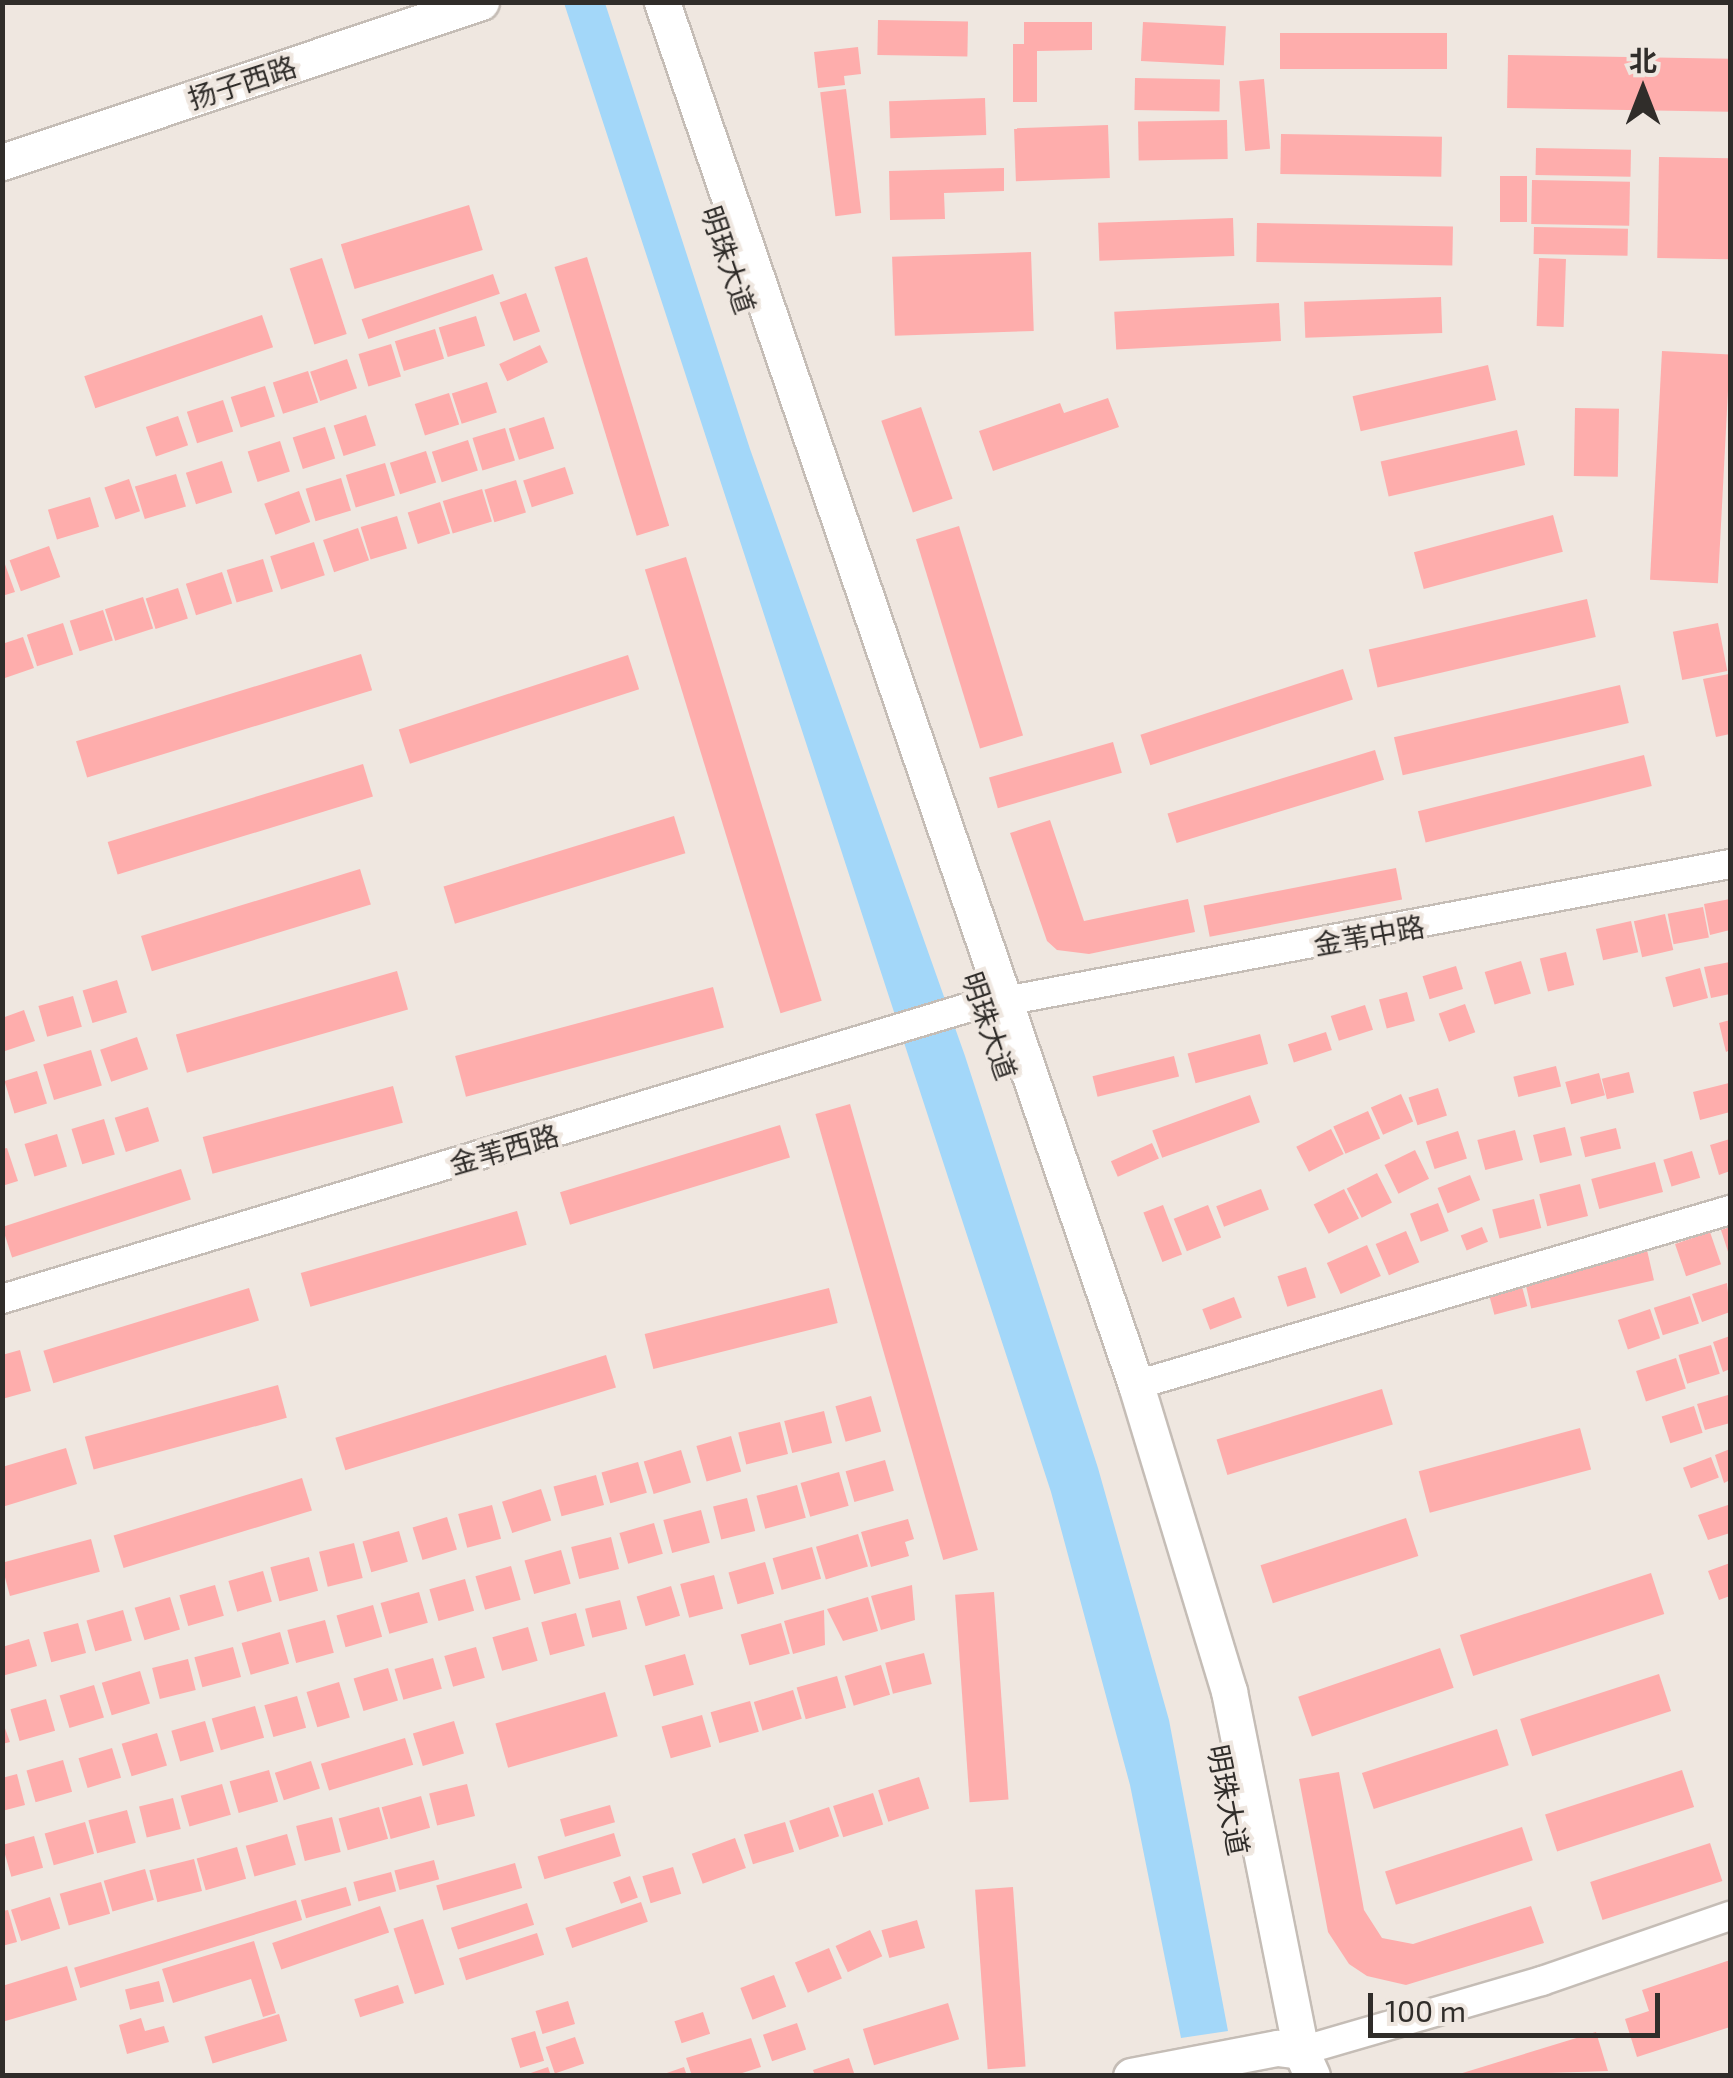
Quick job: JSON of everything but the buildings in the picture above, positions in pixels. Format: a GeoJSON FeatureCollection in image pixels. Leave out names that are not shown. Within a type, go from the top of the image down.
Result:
{"type":"FeatureCollection","features":[{"type":"Feature","properties":{"kind":"main road","name":"扬子西路"},"geometry":{"type":"LineString","coordinates":[[2,142],[420,2]]}},
{"type":"Feature","properties":{"kind":"main road","name":"扬子西路"},"geometry":{"type":"LineString","coordinates":[[2,162],[481,2]]}},
{"type":"Feature","properties":{"kind":"main road","name":"明珠大道"},"geometry":{"type":"LineString","coordinates":[[641,2],[1117,1396],[1210,1697],[1292,2063]]}},
{"type":"Feature","properties":{"kind":"main road","name":"明珠大道"},"geometry":{"type":"LineString","coordinates":[[662,2],[984,1004],[1136,1385],[1229,1691],[1292,2063]]}},
{"type":"Feature","properties":{"kind":"main road"},"geometry":{"type":"LineString","coordinates":[[1131,2076],[1292,2063]]}},
{"type":"Feature","properties":{"kind":"main road"},"geometry":{"type":"LineString","coordinates":[[1238,2076],[1292,2063]]}},
{"type":"Feature","properties":{"kind":"street","name":"金苇中路"},"geometry":{"type":"LineString","coordinates":[[984,1004],[1730,864]]}},
{"type":"Feature","properties":{"kind":"street","name":"金苇西路"},"geometry":{"type":"LineString","coordinates":[[2,1299],[777,1070],[883,1032],[984,1004]]}},
{"type":"Feature","properties":{"kind":"street"},"geometry":{"type":"LineString","coordinates":[[1136,1385],[1730,1210]]}},
{"type":"Feature","properties":{"kind":"street"},"geometry":{"type":"LineString","coordinates":[[1292,2063],[1730,1916]]}},
{"type":"Feature","properties":{"kind":"water"},"geometry":{"type":"Polygon","coordinates":[[[564,3],[605,3],[750,449],[965,1056],[1098,1468],[1169,1720],[1228,2031],[1181,2038],[1130,1785],[1051,1492],[564,3]]]}}]}
